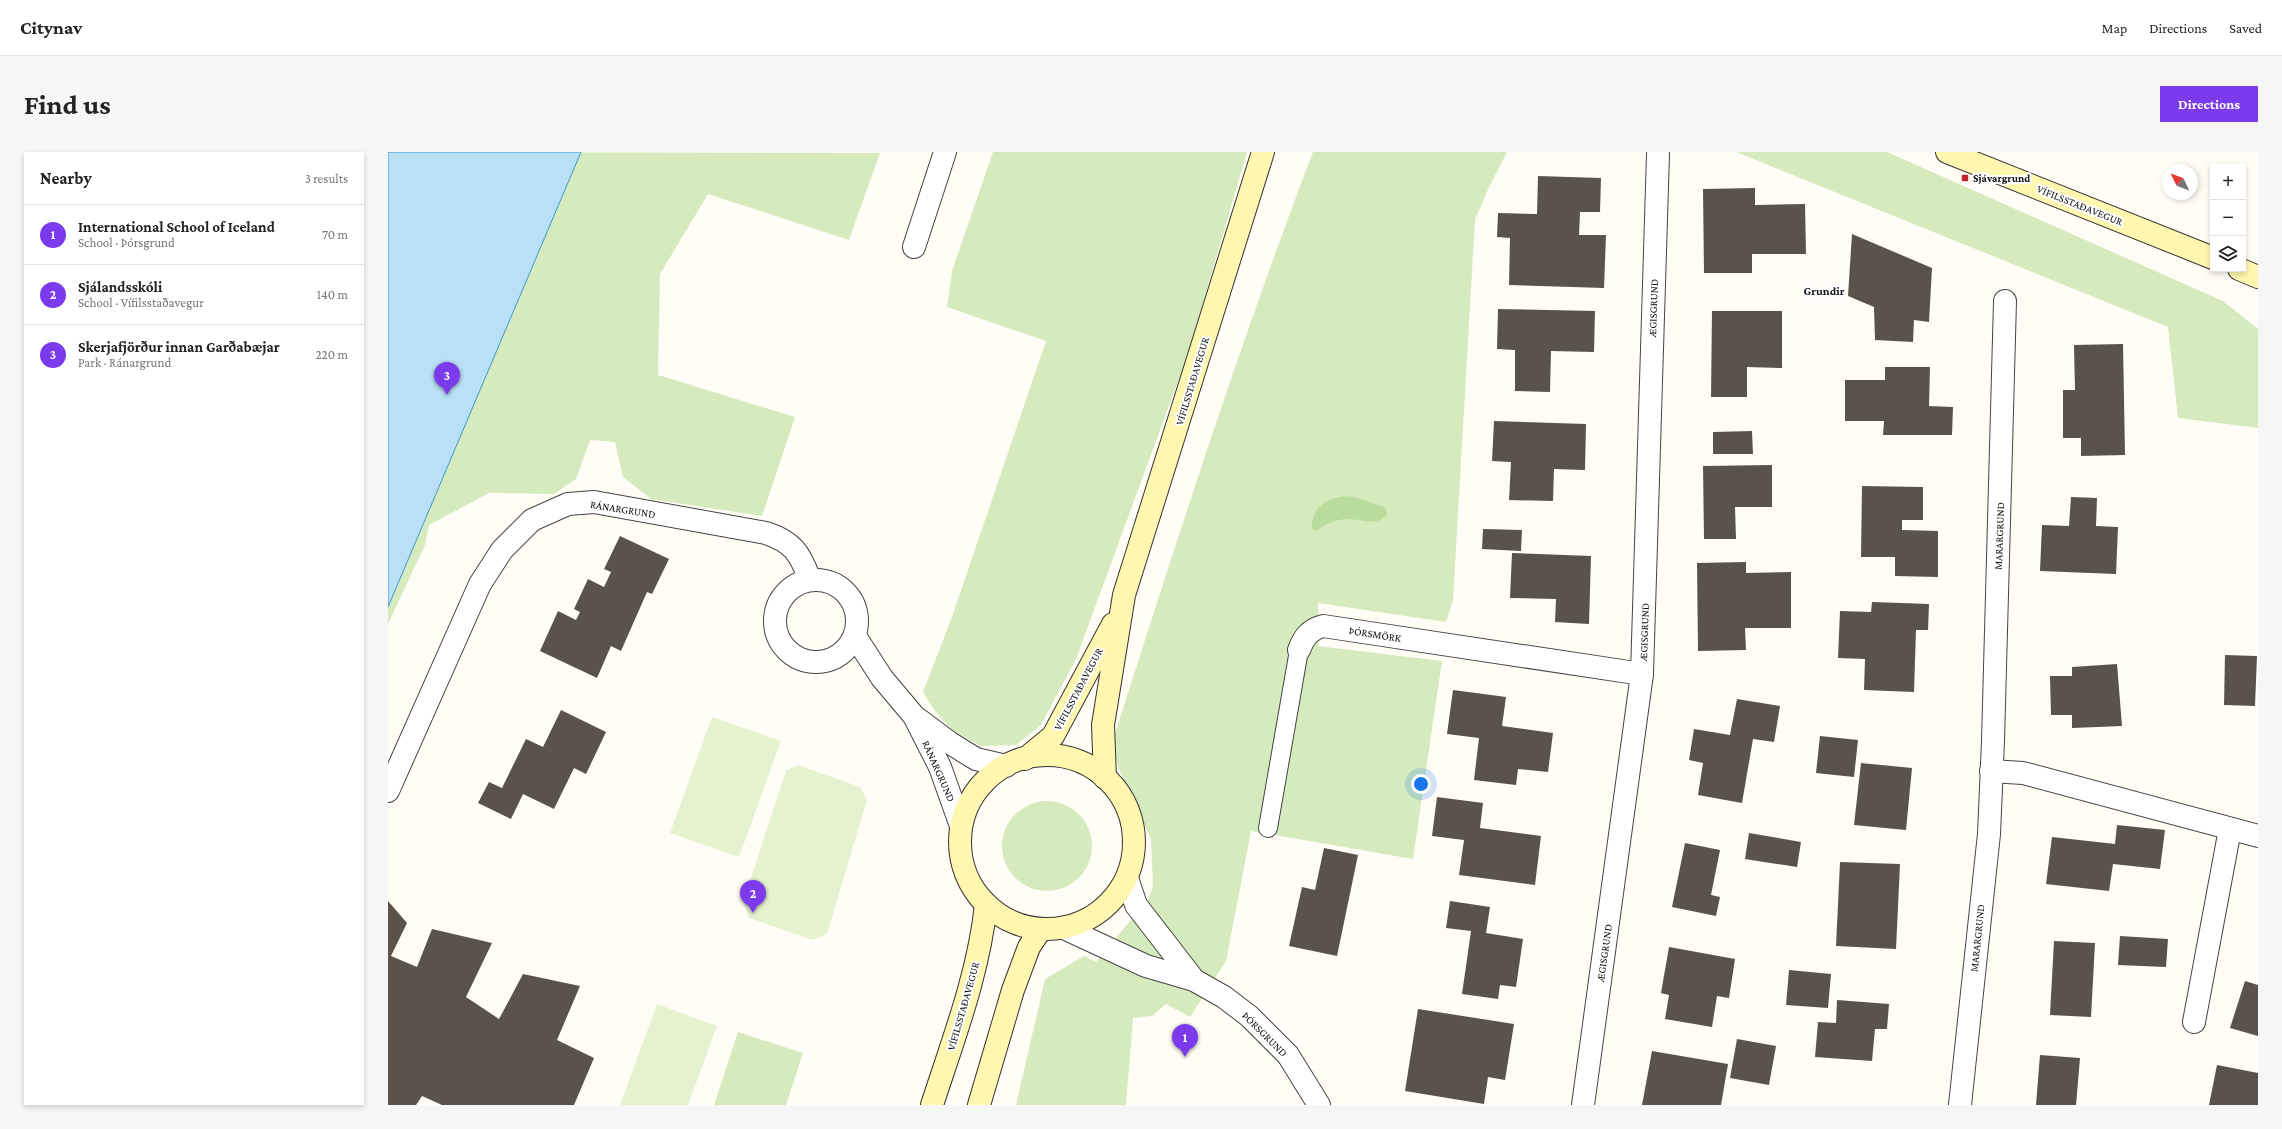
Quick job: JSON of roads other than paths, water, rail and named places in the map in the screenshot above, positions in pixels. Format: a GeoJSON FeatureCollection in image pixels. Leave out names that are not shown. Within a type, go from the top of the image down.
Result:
{"type":"FeatureCollection","features":[{"type":"Feature","properties":{"kind":"street"},"geometry":{"type":"LineString","coordinates":[[914,247],[945,152]]}},
{"type":"Feature","properties":{"kind":"street","name":"VÍFILSSTAÐAVEGUR"},"geometry":{"type":"LineString","coordinates":[[1105,778],[1103,725],[1120,610],[1263,152]]}},
{"type":"Feature","properties":{"kind":"street","name":"VÍFILSSTAÐAVEGUR"},"geometry":{"type":"LineString","coordinates":[[1947,152],[2210,257]]}},
{"type":"Feature","properties":{"kind":"street","name":"ÆGISGRUND"},"geometry":{"type":"LineString","coordinates":[[1584,1105],[1642,674],[1658,154]]}},
{"type":"Feature","properties":{"kind":"street"},"geometry":{"type":"LineString","coordinates":[[2246,272],[2258,276]]}},
{"type":"Feature","properties":{"kind":"street","name":"MARARGRUND"},"geometry":{"type":"LineString","coordinates":[[1960,1105],[1988,834],[2005,301]]}},
{"type":"Feature","properties":{"kind":"street","name":"RÁNARGRUND"},"geometry":{"type":"LineString","coordinates":[[388,792],[480,584],[502,550],[532,520],[568,504],[594,502],[766,533],[781,538],[793,547],[802,559],[810,580]]}},
{"type":"Feature","properties":{"kind":"street"},"geometry":{"type":"LineString","coordinates":[[810,580],[824,580],[838,586],[848,595],[855,607],[857,622],[855,636],[842,653],[822,662],[808,661],[794,656],[784,647],[777,634],[775,620],[778,606],[785,594],[797,585],[810,580]]}},
{"type":"Feature","properties":{"kind":"street","name":"VÍFILSSTAÐAVEGUR"},"geometry":{"type":"LineString","coordinates":[[1015,762],[1042,756],[1070,759],[1091,768],[1105,778],[1117,792],[1126,807],[1132,824],[1134,842],[1127,878],[1116,895],[1102,909],[1086,920],[1064,928],[1041,929],[1020,926],[1008,920],[986,904],[973,888],[964,868],[960,848],[961,826],[967,808],[977,791],[990,777],[1053,736],[1120,610]]}},
{"type":"Feature","properties":{"kind":"street","name":"ÞÓRSMÖRK"},"geometry":{"type":"LineString","coordinates":[[1299,650],[1305,636],[1316,628],[1323,626],[1642,674]]}},
{"type":"Feature","properties":{"kind":"street","name":"RÁNARGRUND"},"geometry":{"type":"LineString","coordinates":[[855,636],[882,678],[914,716],[950,743],[976,759],[1015,762]]}},
{"type":"Feature","properties":{"kind":"street","name":"RÁNARGRUND"},"geometry":{"type":"LineString","coordinates":[[914,716],[940,767],[961,826]]}},
{"type":"Feature","properties":{"kind":"street"},"geometry":{"type":"LineString","coordinates":[[1991,771],[2023,773],[2258,836]]}},
{"type":"Feature","properties":{"kind":"street"},"geometry":{"type":"LineString","coordinates":[[2194,1022],[2230,829]]}},
{"type":"Feature","properties":{"kind":"street","name":"ÞÓRSGRUND"},"geometry":{"type":"LineString","coordinates":[[1127,878],[1136,906],[1194,980]]}},
{"type":"Feature","properties":{"kind":"street","name":"VÍFILSSTAÐAVEGUR"},"geometry":{"type":"LineString","coordinates":[[932,1105],[975,965],[983,933],[986,904]]}},
{"type":"Feature","properties":{"kind":"street","name":"ÞÓRSGRUND"},"geometry":{"type":"LineString","coordinates":[[1064,928],[1146,966],[1194,980],[1224,997],[1268,1034],[1288,1055],[1319,1105]]}},
{"type":"Feature","properties":{"kind":"street"},"geometry":{"type":"LineString","coordinates":[[979,1105],[1013,990],[1029,947],[1041,929]]}},
{"type":"Feature","properties":{"kind":"lane","name":"ÞÓRSMÖRK"},"geometry":{"type":"LineString","coordinates":[[1268,828],[1299,650]]}},
{"type":"Feature","properties":{"kind":"water"},"geometry":{"type":"Polygon","coordinates":[[[388,152],[581,152],[388,607],[388,152]]]}},
{"type":"Feature","properties":{"kind":"place","name":"Sjávargrund"},"geometry":{"type":"Point","coordinates":[1965,178]}},
{"type":"Feature","properties":{"kind":"place","name":"Skerjafjörður innan Garðabæjar"},"geometry":{"type":"Point","coordinates":[447,395]}},
{"type":"Feature","properties":{"kind":"place","name":"Sjálandsskóli"},"geometry":{"type":"Point","coordinates":[753,913]}},
{"type":"Feature","properties":{"kind":"place","name":"International School of Iceland"},"geometry":{"type":"Point","coordinates":[1185,1057]}},
{"type":"Feature","properties":{"kind":"district","name":"Grundir"},"geometry":{"type":"Point","coordinates":[1824,291]}}]}
